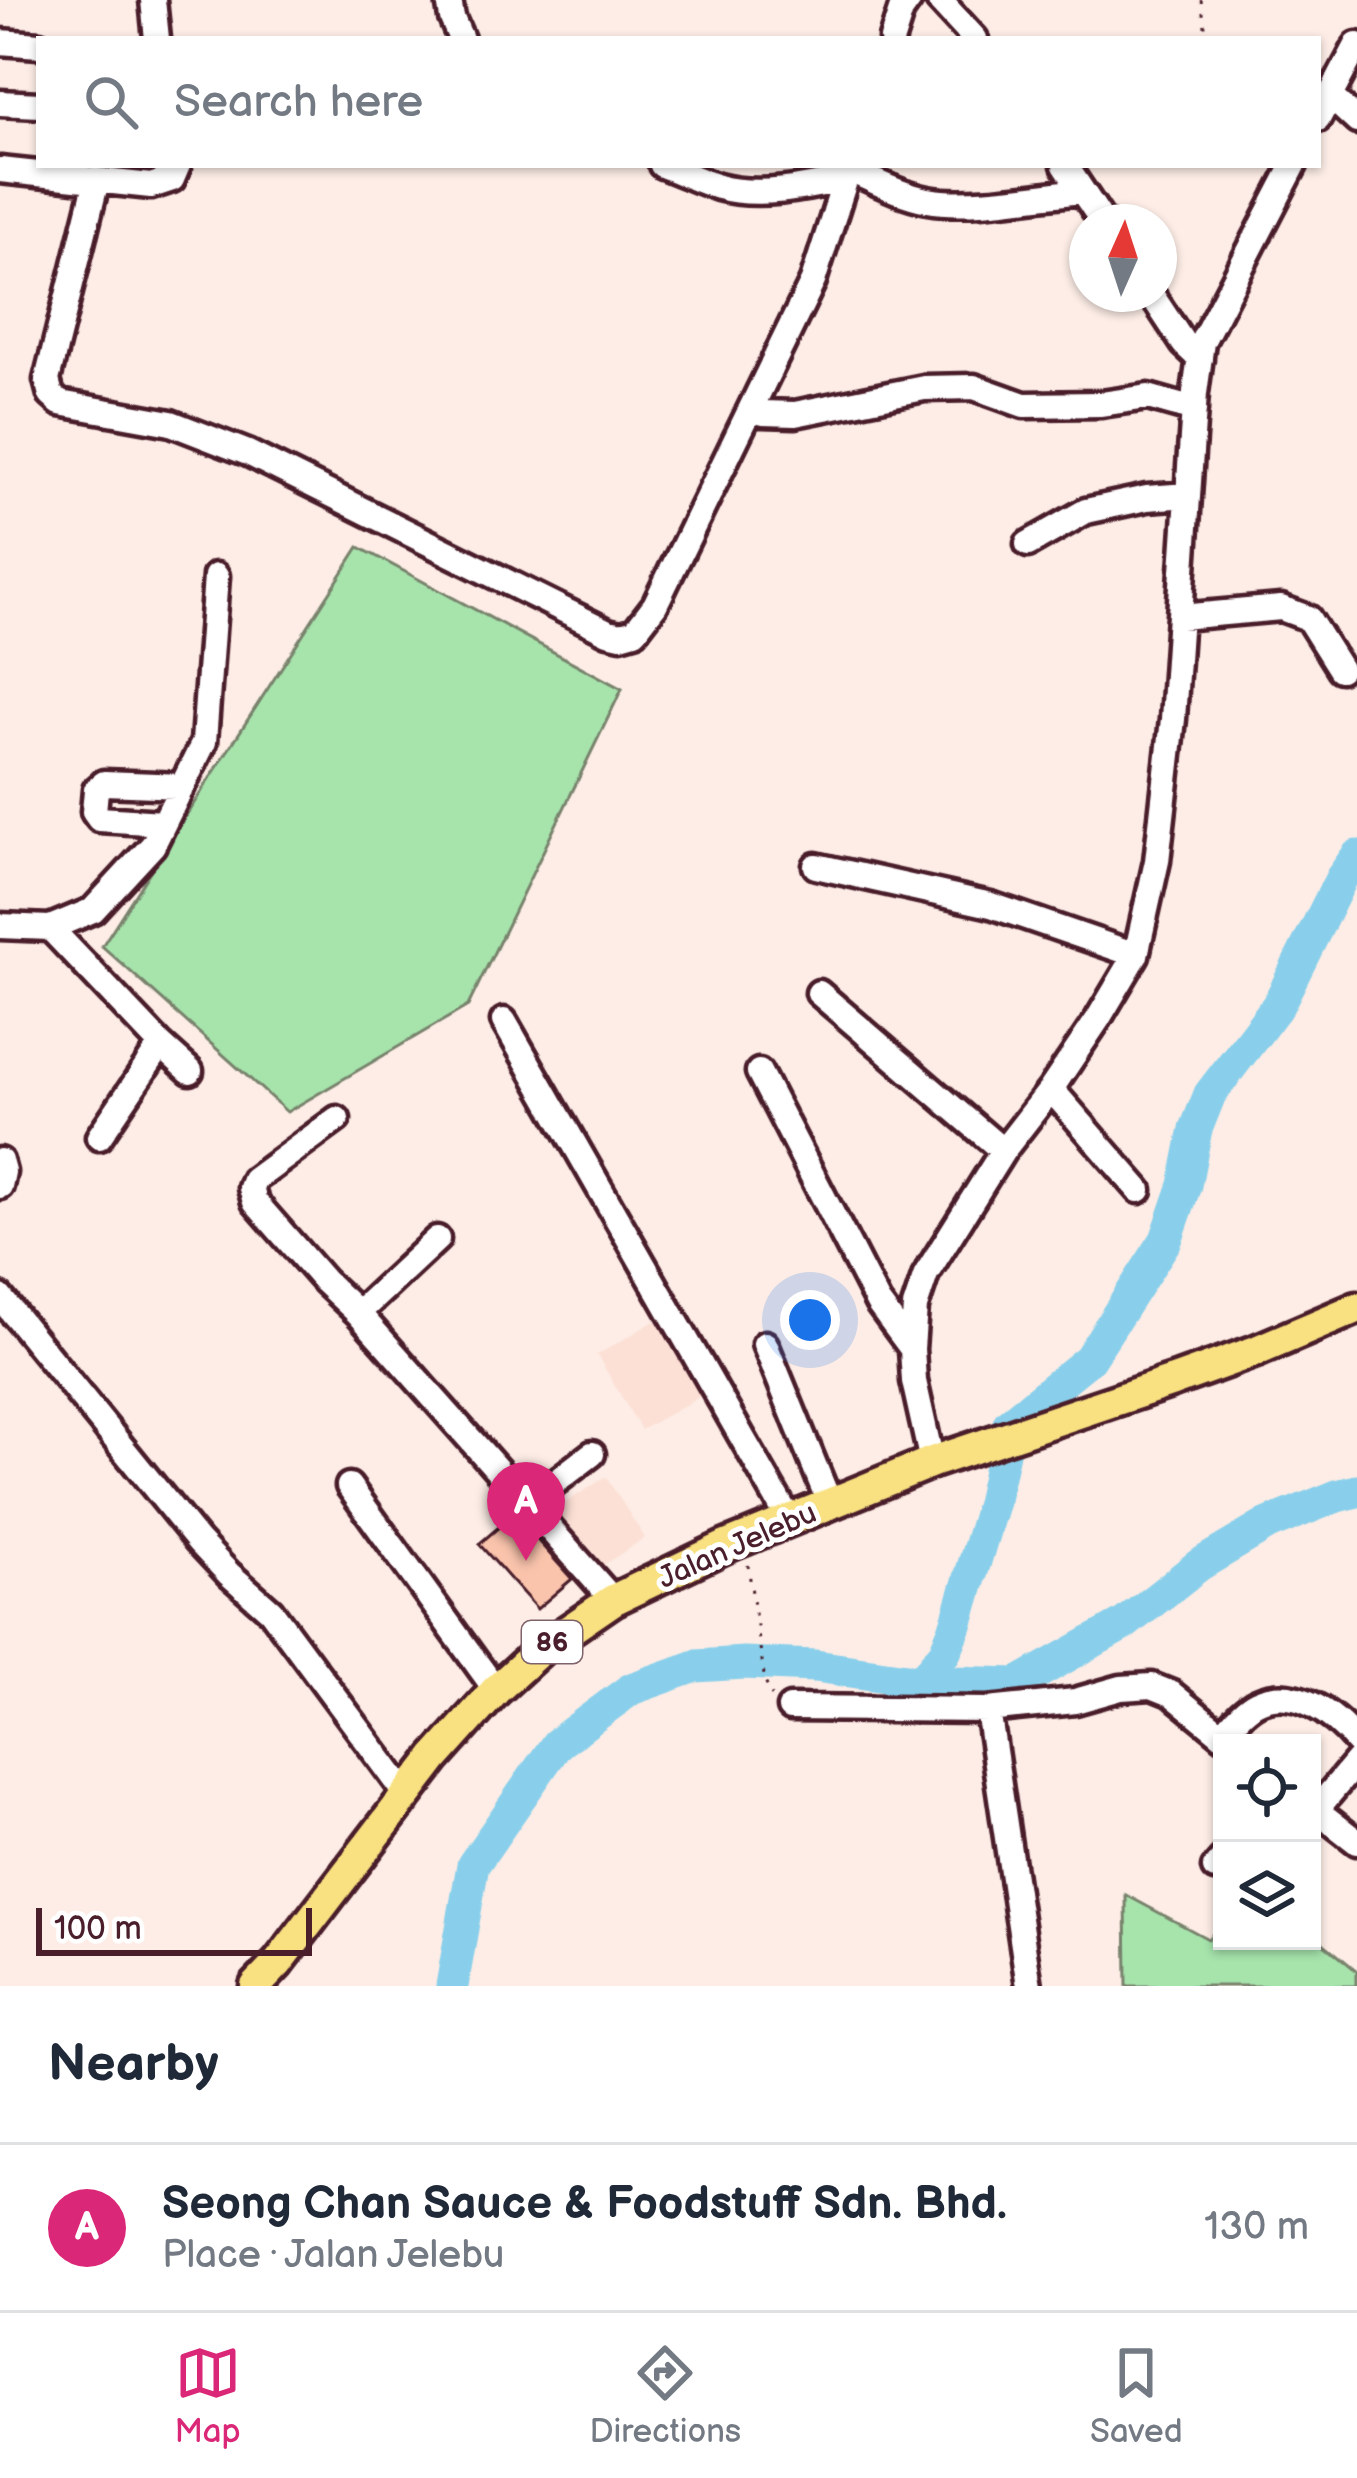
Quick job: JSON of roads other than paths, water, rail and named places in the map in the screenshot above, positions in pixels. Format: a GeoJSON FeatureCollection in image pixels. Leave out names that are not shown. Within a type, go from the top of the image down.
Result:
{"type":"FeatureCollection","features":[{"type":"Feature","properties":{"kind":"main road","name":"Jalan Jelebu"},"geometry":{"type":"LineString","coordinates":[[256,1986],[435,1758],[496,1690],[540,1650],[613,1600],[932,1462],[1256,1351],[1357,1308]]}},
{"type":"Feature","properties":{"kind":"street"},"geometry":{"type":"LineString","coordinates":[[153,0],[158,36]]}},
{"type":"Feature","properties":{"kind":"street"},"geometry":{"type":"LineString","coordinates":[[449,0],[460,36]]}},
{"type":"Feature","properties":{"kind":"street"},"geometry":{"type":"LineString","coordinates":[[893,36],[908,0]]}},
{"type":"Feature","properties":{"kind":"street"},"geometry":{"type":"LineString","coordinates":[[939,0],[972,36]]}},
{"type":"Feature","properties":{"kind":"street"},"geometry":{"type":"LineString","coordinates":[[0,42],[36,44]]}},
{"type":"Feature","properties":{"kind":"street"},"geometry":{"type":"LineString","coordinates":[[1357,45],[1324,108],[1357,121]]}},
{"type":"Feature","properties":{"kind":"street"},"geometry":{"type":"LineString","coordinates":[[0,103],[36,106]]}},
{"type":"Feature","properties":{"kind":"street"},"geometry":{"type":"LineString","coordinates":[[670,168],[720,187],[758,192],[818,185],[845,170]]}},
{"type":"Feature","properties":{"kind":"street"},"geometry":{"type":"LineString","coordinates":[[1067,168],[1091,204]]}},
{"type":"Feature","properties":{"kind":"street"},"geometry":{"type":"LineString","coordinates":[[932,1462],[914,1381],[912,1349],[915,1307],[926,1274],[1136,955],[1157,861],[1173,719],[1202,342],[1292,168]]}},
{"type":"Feature","properties":{"kind":"street"},"geometry":{"type":"LineString","coordinates":[[0,170],[151,186],[175,172]]}},
{"type":"Feature","properties":{"kind":"street"},"geometry":{"type":"LineString","coordinates":[[845,170],[901,193],[952,202],[1082,191]]}},
{"type":"Feature","properties":{"kind":"street"},"geometry":{"type":"LineString","coordinates":[[97,180],[47,380],[60,403],[171,424],[248,453],[621,635],[635,631],[655,605],[753,406],[812,281],[845,170]]}},
{"type":"Feature","properties":{"kind":"street"},"geometry":{"type":"LineString","coordinates":[[1163,312],[1200,359]]}},
{"type":"Feature","properties":{"kind":"street"},"geometry":{"type":"LineString","coordinates":[[753,406],[763,412],[795,414],[924,388],[974,387],[1024,405],[1148,398],[1194,410]]}},
{"type":"Feature","properties":{"kind":"street"},"geometry":{"type":"LineString","coordinates":[[1028,544],[1086,511],[1188,495]]}},
{"type":"Feature","properties":{"kind":"street"},"geometry":{"type":"LineString","coordinates":[[0,926],[50,928],[93,910],[153,845],[204,742],[217,575]]}},
{"type":"Feature","properties":{"kind":"street"},"geometry":{"type":"LineString","coordinates":[[1180,617],[1281,608],[1308,618],[1340,669]]}},
{"type":"Feature","properties":{"kind":"street"},"geometry":{"type":"LineString","coordinates":[[164,823],[100,819],[94,812],[96,790],[104,783],[182,787]]}},
{"type":"Feature","properties":{"kind":"street"},"geometry":{"type":"LineString","coordinates":[[816,866],[991,905],[1136,955]]}},
{"type":"Feature","properties":{"kind":"street"},"geometry":{"type":"LineString","coordinates":[[50,928],[190,1071]]}},
{"type":"Feature","properties":{"kind":"street"},"geometry":{"type":"LineString","coordinates":[[819,993],[1004,1151]]}},
{"type":"Feature","properties":{"kind":"street"},"geometry":{"type":"LineString","coordinates":[[504,1022],[790,1521]]}},
{"type":"Feature","properties":{"kind":"street"},"geometry":{"type":"LineString","coordinates":[[99,1137],[161,1045]]}},
{"type":"Feature","properties":{"kind":"street"},"geometry":{"type":"LineString","coordinates":[[759,1072],[878,1303],[912,1349]]}},
{"type":"Feature","properties":{"kind":"street"},"geometry":{"type":"LineString","coordinates":[[1051,1089],[1138,1190]]}},
{"type":"Feature","properties":{"kind":"street"},"geometry":{"type":"LineString","coordinates":[[337,1119],[254,1180],[255,1202],[613,1600]]}},
{"type":"Feature","properties":{"kind":"street"},"geometry":{"type":"LineString","coordinates":[[0,1161],[0,1186]]}},
{"type":"Feature","properties":{"kind":"street"},"geometry":{"type":"LineString","coordinates":[[358,1313],[437,1239]]}},
{"type":"Feature","properties":{"kind":"street"},"geometry":{"type":"LineString","coordinates":[[0,1297],[198,1541],[272,1611],[407,1795]]}},
{"type":"Feature","properties":{"kind":"street"},"geometry":{"type":"LineString","coordinates":[[766,1344],[830,1504]]}},
{"type":"Feature","properties":{"kind":"street"},"geometry":{"type":"LineString","coordinates":[[528,1503],[592,1454]]}},
{"type":"Feature","properties":{"kind":"street"},"geometry":{"type":"LineString","coordinates":[[349,1486],[496,1690]]}},
{"type":"Feature","properties":{"kind":"street"},"geometry":{"type":"LineString","coordinates":[[790,1708],[988,1710],[1076,1701],[1120,1688],[1152,1686],[1172,1694],[1221,1734]]}},
{"type":"Feature","properties":{"kind":"street"},"geometry":{"type":"LineString","coordinates":[[1231,1734],[1256,1702],[1279,1696],[1309,1702],[1341,1723],[1357,1742]]}},
{"type":"Feature","properties":{"kind":"street"},"geometry":{"type":"LineString","coordinates":[[988,1710],[1029,1986]]}},
{"type":"Feature","properties":{"kind":"street"},"geometry":{"type":"LineString","coordinates":[[1321,1801],[1357,1761]]}},
{"type":"Feature","properties":{"kind":"street"},"geometry":{"type":"LineString","coordinates":[[1321,1814],[1357,1842]]}},
{"type":"Feature","properties":{"kind":"waterway"},"geometry":{"type":"LineString","coordinates":[[921,1681],[945,1652],[956,1625],[992,1504],[1009,1424],[1089,1359],[1166,1240],[1210,1094],[1278,1005],[1357,856]]}},
{"type":"Feature","properties":{"kind":"waterway"},"geometry":{"type":"LineString","coordinates":[[452,1986],[473,1865],[557,1744],[631,1689],[696,1666],[744,1663],[815,1666],[921,1681],[1017,1684],[1124,1624],[1199,1565],[1268,1524],[1357,1491]]}},
{"type":"Feature","properties":{"kind":"place","name":"Seong Chan Sauce & Foodstuff Sdn. Bhd."},"geometry":{"type":"Point","coordinates":[526,1561]}}]}
